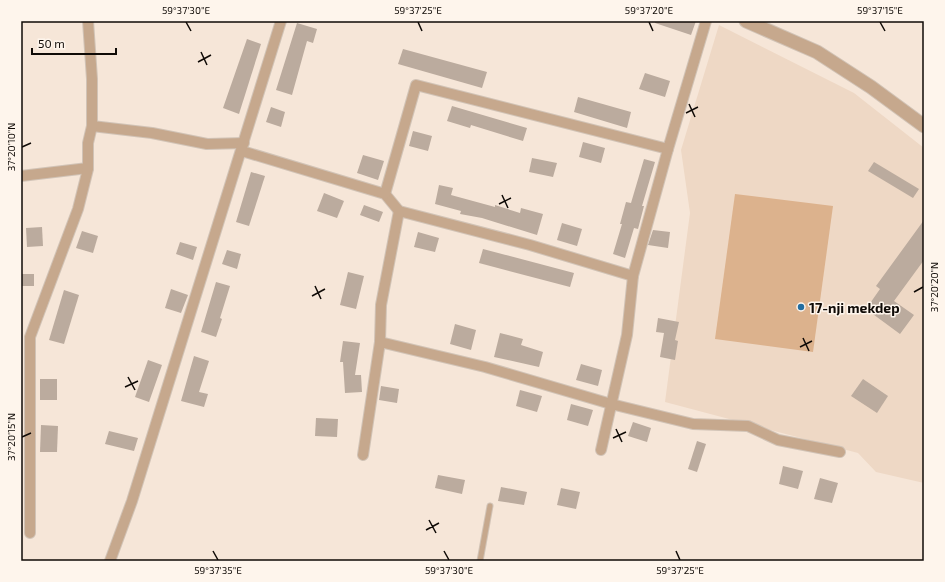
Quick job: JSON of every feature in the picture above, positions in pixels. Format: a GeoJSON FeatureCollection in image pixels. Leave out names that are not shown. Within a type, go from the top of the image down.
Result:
{"type":"FeatureCollection","features":[{"type":"Feature","properties":{"kind":"street"},"geometry":{"type":"LineString","coordinates":[[30,533],[25,337],[78,209],[88,168],[88,143],[92,126],[92,79],[88,21]]}},
{"type":"Feature","properties":{"kind":"street"},"geometry":{"type":"LineString","coordinates":[[110,561],[132,501],[281,21]]}},
{"type":"Feature","properties":{"kind":"street"},"geometry":{"type":"LineString","coordinates":[[601,450],[627,334],[633,276],[668,149],[706,21]]}},
{"type":"Feature","properties":{"kind":"street"},"geometry":{"type":"LineString","coordinates":[[746,21],[817,52],[871,87],[924,126]]}},
{"type":"Feature","properties":{"kind":"street"},"geometry":{"type":"LineString","coordinates":[[385,194],[416,85],[668,149]]}},
{"type":"Feature","properties":{"kind":"street"},"geometry":{"type":"LineString","coordinates":[[92,126],[152,133],[207,144],[243,147],[385,194],[399,211],[530,245],[633,276]]}},
{"type":"Feature","properties":{"kind":"street"},"geometry":{"type":"LineString","coordinates":[[21,176],[88,168]]}},
{"type":"Feature","properties":{"kind":"street"},"geometry":{"type":"LineString","coordinates":[[363,455],[380,342],[381,305],[399,211]]}},
{"type":"Feature","properties":{"kind":"street"},"geometry":{"type":"LineString","coordinates":[[380,342],[484,367],[611,404],[693,424],[748,426],[778,440],[840,452]]}},
{"type":"Feature","properties":{"kind":"lane"},"geometry":{"type":"LineString","coordinates":[[480,561],[490,506]]}},
{"type":"Feature","properties":{"kind":"shaded area","name":"17-nji mekdep"},"geometry":{"type":"Polygon","coordinates":[[[719,25],[854,93],[924,148],[924,483],[876,472],[858,453],[665,402],[690,213],[681,150],[719,25]]]}},
{"type":"Feature","properties":{"kind":"shaded area"},"geometry":{"type":"Polygon","coordinates":[[[735,194],[833,206],[813,352],[715,339],[735,194]]]}},
{"type":"Feature","properties":{"kind":"building"},"geometry":{"type":"Polygon","coordinates":[[[655,21],[696,21],[691,35],[655,23],[655,21]]]}},
{"type":"Feature","properties":{"kind":"building"},"geometry":{"type":"Polygon","coordinates":[[[297,23],[317,29],[313,43],[307,41],[292,95],[276,90],[297,23]]]}},
{"type":"Feature","properties":{"kind":"building"},"geometry":{"type":"Polygon","coordinates":[[[247,39],[261,44],[239,114],[223,108],[247,39]]]}},
{"type":"Feature","properties":{"kind":"building"},"geometry":{"type":"Polygon","coordinates":[[[403,49],[487,72],[482,88],[398,64],[403,49]]]}},
{"type":"Feature","properties":{"kind":"building"},"geometry":{"type":"Polygon","coordinates":[[[645,73],[670,81],[665,97],[639,89],[645,73]]]}},
{"type":"Feature","properties":{"kind":"building"},"geometry":{"type":"Polygon","coordinates":[[[578,97],[631,112],[627,128],[574,112],[578,97]]]}},
{"type":"Feature","properties":{"kind":"building"},"geometry":{"type":"Polygon","coordinates":[[[452,106],[527,128],[523,141],[471,125],[470,128],[447,121],[452,106]]]}},
{"type":"Feature","properties":{"kind":"building"},"geometry":{"type":"Polygon","coordinates":[[[271,107],[285,112],[281,127],[266,122],[271,107]]]}},
{"type":"Feature","properties":{"kind":"building"},"geometry":{"type":"Polygon","coordinates":[[[413,131],[432,136],[428,151],[409,146],[413,131]]]}},
{"type":"Feature","properties":{"kind":"building"},"geometry":{"type":"Polygon","coordinates":[[[583,142],[605,148],[601,163],[579,157],[583,142]]]}},
{"type":"Feature","properties":{"kind":"building"},"geometry":{"type":"Polygon","coordinates":[[[363,155],[384,161],[378,180],[357,173],[363,155]]]}},
{"type":"Feature","properties":{"kind":"building"},"geometry":{"type":"Polygon","coordinates":[[[532,158],[557,163],[553,177],[529,172],[532,158]]]}},
{"type":"Feature","properties":{"kind":"building"},"geometry":{"type":"Polygon","coordinates":[[[644,159],[655,162],[642,206],[644,206],[638,229],[634,228],[625,258],[613,254],[622,224],[620,224],[626,202],[631,203],[644,159]]]}},
{"type":"Feature","properties":{"kind":"building"},"geometry":{"type":"Polygon","coordinates":[[[874,162],[919,189],[913,198],[868,171],[874,162]]]}},
{"type":"Feature","properties":{"kind":"building"},"geometry":{"type":"Polygon","coordinates":[[[251,172],[265,176],[249,226],[236,222],[251,172]]]}},
{"type":"Feature","properties":{"kind":"building"},"geometry":{"type":"Polygon","coordinates":[[[439,185],[453,188],[451,195],[495,207],[495,205],[520,213],[521,208],[543,214],[537,235],[482,218],[460,214],[461,211],[435,204],[439,185]]]}},
{"type":"Feature","properties":{"kind":"building"},"geometry":{"type":"Polygon","coordinates":[[[324,193],[344,201],[337,218],[317,211],[324,193]]]}},
{"type":"Feature","properties":{"kind":"building"},"geometry":{"type":"Polygon","coordinates":[[[364,205],[383,212],[379,222],[360,215],[364,205]]]}},
{"type":"Feature","properties":{"kind":"building"},"geometry":{"type":"Polygon","coordinates":[[[924,220],[924,260],[894,301],[914,315],[900,334],[866,309],[880,289],[876,286],[924,220]]]}},
{"type":"Feature","properties":{"kind":"building"},"geometry":{"type":"Polygon","coordinates":[[[562,223],[582,229],[577,246],[557,240],[562,223]]]}},
{"type":"Feature","properties":{"kind":"building"},"geometry":{"type":"Polygon","coordinates":[[[42,227],[43,246],[27,247],[26,228],[42,227]]]}},
{"type":"Feature","properties":{"kind":"building"},"geometry":{"type":"Polygon","coordinates":[[[653,230],[670,232],[668,248],[648,245],[653,230]]]}},
{"type":"Feature","properties":{"kind":"building"},"geometry":{"type":"Polygon","coordinates":[[[82,231],[98,236],[93,253],[76,248],[82,231]]]}},
{"type":"Feature","properties":{"kind":"building"},"geometry":{"type":"Polygon","coordinates":[[[418,232],[439,238],[435,252],[414,247],[418,232]]]}},
{"type":"Feature","properties":{"kind":"building"},"geometry":{"type":"Polygon","coordinates":[[[180,242],[197,247],[193,260],[176,254],[180,242]]]}},
{"type":"Feature","properties":{"kind":"building"},"geometry":{"type":"Polygon","coordinates":[[[483,249],[574,273],[570,287],[479,263],[483,249]]]}},
{"type":"Feature","properties":{"kind":"building"},"geometry":{"type":"Polygon","coordinates":[[[227,250],[241,254],[237,269],[222,264],[227,250]]]}},
{"type":"Feature","properties":{"kind":"building"},"geometry":{"type":"Polygon","coordinates":[[[348,272],[364,276],[356,309],[340,305],[348,272]]]}},
{"type":"Feature","properties":{"kind":"building"},"geometry":{"type":"Polygon","coordinates":[[[21,274],[34,274],[34,286],[21,286],[21,274]]]}},
{"type":"Feature","properties":{"kind":"building"},"geometry":{"type":"Polygon","coordinates":[[[216,282],[230,286],[216,337],[201,332],[216,282]]]}},
{"type":"Feature","properties":{"kind":"building"},"geometry":{"type":"Polygon","coordinates":[[[171,289],[188,295],[181,313],[165,308],[171,289]]]}},
{"type":"Feature","properties":{"kind":"building"},"geometry":{"type":"Polygon","coordinates":[[[64,290],[79,295],[64,344],[49,340],[64,290]]]}},
{"type":"Feature","properties":{"kind":"building"},"geometry":{"type":"Polygon","coordinates":[[[658,318],[679,322],[675,340],[678,341],[675,360],[660,357],[664,333],[656,332],[658,318]]]}},
{"type":"Feature","properties":{"kind":"building"},"geometry":{"type":"Polygon","coordinates":[[[455,324],[476,330],[471,350],[450,344],[455,324]]]}},
{"type":"Feature","properties":{"kind":"building"},"geometry":{"type":"Polygon","coordinates":[[[500,333],[523,339],[521,345],[543,352],[539,367],[494,357],[500,333]]]}},
{"type":"Feature","properties":{"kind":"building"},"geometry":{"type":"Polygon","coordinates":[[[343,341],[360,343],[355,375],[361,375],[362,392],[345,393],[343,362],[340,362],[343,341]]]}},
{"type":"Feature","properties":{"kind":"building"},"geometry":{"type":"Polygon","coordinates":[[[194,356],[209,361],[199,392],[208,394],[204,407],[181,401],[194,356]]]}},
{"type":"Feature","properties":{"kind":"building"},"geometry":{"type":"Polygon","coordinates":[[[148,360],[162,365],[149,402],[135,397],[148,360]]]}},
{"type":"Feature","properties":{"kind":"building"},"geometry":{"type":"Polygon","coordinates":[[[581,364],[602,370],[598,386],[576,380],[581,364]]]}},
{"type":"Feature","properties":{"kind":"building"},"geometry":{"type":"Polygon","coordinates":[[[40,379],[57,379],[57,400],[40,400],[40,379]]]}},
{"type":"Feature","properties":{"kind":"building"},"geometry":{"type":"Polygon","coordinates":[[[863,379],[888,396],[877,413],[851,396],[863,379]]]}},
{"type":"Feature","properties":{"kind":"building"},"geometry":{"type":"Polygon","coordinates":[[[381,386],[399,389],[397,403],[379,400],[381,386]]]}},
{"type":"Feature","properties":{"kind":"building"},"geometry":{"type":"Polygon","coordinates":[[[520,390],[542,396],[537,412],[516,406],[520,390]]]}},
{"type":"Feature","properties":{"kind":"building"},"geometry":{"type":"Polygon","coordinates":[[[571,404],[593,410],[588,426],[567,420],[571,404]]]}},
{"type":"Feature","properties":{"kind":"building"},"geometry":{"type":"Polygon","coordinates":[[[316,418],[338,419],[337,437],[315,436],[316,418]]]}},
{"type":"Feature","properties":{"kind":"building"},"geometry":{"type":"Polygon","coordinates":[[[633,422],[651,428],[647,442],[628,436],[633,422]]]}},
{"type":"Feature","properties":{"kind":"building"},"geometry":{"type":"Polygon","coordinates":[[[41,425],[58,426],[57,452],[40,452],[41,425]]]}},
{"type":"Feature","properties":{"kind":"building"},"geometry":{"type":"Polygon","coordinates":[[[109,431],[138,438],[134,451],[105,444],[109,431]]]}},
{"type":"Feature","properties":{"kind":"building"},"geometry":{"type":"Polygon","coordinates":[[[697,441],[706,444],[697,472],[688,469],[697,441]]]}},
{"type":"Feature","properties":{"kind":"building"},"geometry":{"type":"Polygon","coordinates":[[[783,466],[803,471],[798,489],[779,484],[783,466]]]}},
{"type":"Feature","properties":{"kind":"building"},"geometry":{"type":"Polygon","coordinates":[[[438,475],[465,480],[462,494],[435,488],[438,475]]]}},
{"type":"Feature","properties":{"kind":"building"},"geometry":{"type":"Polygon","coordinates":[[[820,478],[838,483],[832,503],[814,499],[820,478]]]}},
{"type":"Feature","properties":{"kind":"building"},"geometry":{"type":"Polygon","coordinates":[[[501,487],[527,492],[524,505],[498,501],[501,487]]]}},
{"type":"Feature","properties":{"kind":"building"},"geometry":{"type":"Polygon","coordinates":[[[561,488],[580,492],[576,509],[557,505],[561,488]]]}},
{"type":"Feature","properties":{"kind":"place","name":"17-nji mekdep"},"geometry":{"type":"Point","coordinates":[801,307]}}]}
